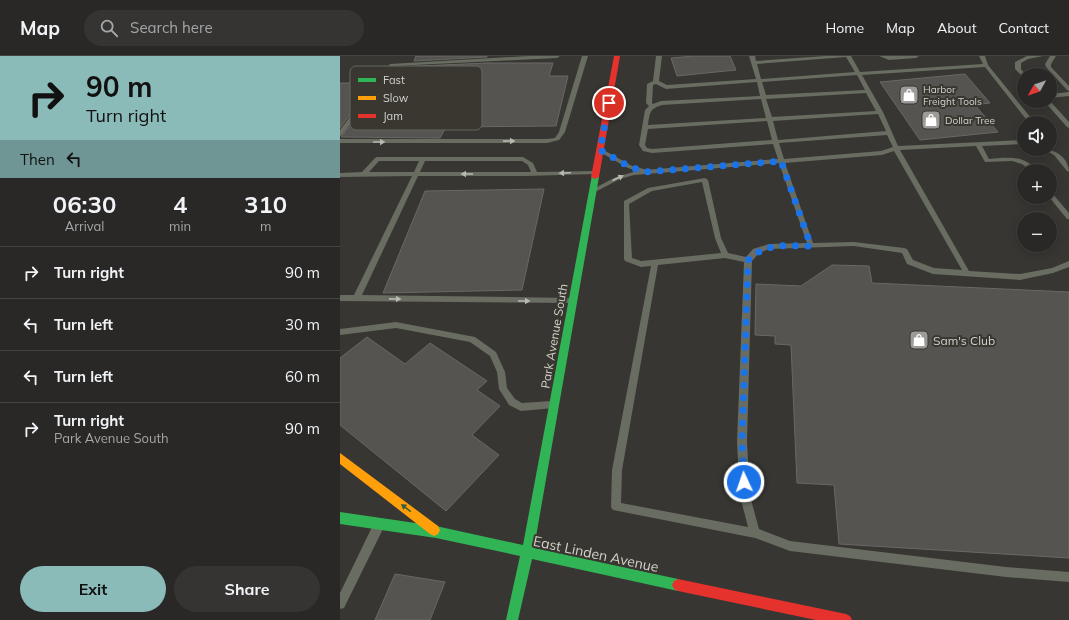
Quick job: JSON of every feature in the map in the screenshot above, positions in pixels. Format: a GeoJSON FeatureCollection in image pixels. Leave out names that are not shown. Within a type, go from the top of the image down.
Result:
{"type":"FeatureCollection","features":[{"type":"Feature","properties":{"kind":"street","name":"Park Avenue South"},"geometry":{"type":"LineString","coordinates":[[512,620],[527,553],[617,56]]}},
{"type":"Feature","properties":{"kind":"street"},"geometry":{"type":"LineString","coordinates":[[340,458],[436,532]]}},
{"type":"Feature","properties":{"kind":"street","name":"East Linden Avenue"},"geometry":{"type":"LineString","coordinates":[[340,518],[436,532],[527,553],[846,620]]}},
{"type":"Feature","properties":{"kind":"lane"},"geometry":{"type":"LineString","coordinates":[[391,66],[557,56]]}},
{"type":"Feature","properties":{"kind":"lane"},"geometry":{"type":"LineString","coordinates":[[340,141],[547,141],[558,139],[562,132],[585,56]]}},
{"type":"Feature","properties":{"kind":"lane"},"geometry":{"type":"LineString","coordinates":[[656,82],[659,56]]}},
{"type":"Feature","properties":{"kind":"lane"},"geometry":{"type":"LineString","coordinates":[[752,56],[775,142],[811,246]]}},
{"type":"Feature","properties":{"kind":"lane"},"geometry":{"type":"LineString","coordinates":[[754,63],[844,56]]}},
{"type":"Feature","properties":{"kind":"lane"},"geometry":{"type":"LineString","coordinates":[[848,56],[880,112],[896,148],[966,273]]}},
{"type":"Feature","properties":{"kind":"lane"},"geometry":{"type":"LineString","coordinates":[[882,56],[889,58],[916,56]]}},
{"type":"Feature","properties":{"kind":"lane"},"geometry":{"type":"LineString","coordinates":[[982,56],[986,66],[1026,116]]}},
{"type":"Feature","properties":{"kind":"lane"},"geometry":{"type":"LineString","coordinates":[[1018,68],[1018,62],[1027,58],[1040,56]]}},
{"type":"Feature","properties":{"kind":"lane"},"geometry":{"type":"LineString","coordinates":[[1053,56],[1048,64],[1049,67],[1069,89]]}},
{"type":"Feature","properties":{"kind":"lane"},"geometry":{"type":"LineString","coordinates":[[652,106],[649,102],[650,84],[656,82],[666,87],[986,66]]}},
{"type":"Feature","properties":{"kind":"lane"},"geometry":{"type":"LineString","coordinates":[[868,91],[661,103],[652,106],[648,110],[642,146],[645,150],[652,151],[889,133]]}},
{"type":"Feature","properties":{"kind":"lane"},"geometry":{"type":"LineString","coordinates":[[1057,95],[1069,94]]}},
{"type":"Feature","properties":{"kind":"lane"},"geometry":{"type":"LineString","coordinates":[[1053,108],[1069,126]]}},
{"type":"Feature","properties":{"kind":"lane"},"geometry":{"type":"LineString","coordinates":[[645,126],[880,112]]}},
{"type":"Feature","properties":{"kind":"lane"},"geometry":{"type":"LineString","coordinates":[[340,134],[350,121]]}},
{"type":"Feature","properties":{"kind":"lane"},"geometry":{"type":"LineString","coordinates":[[593,191],[624,175],[646,172],[882,153],[896,148],[1017,142]]}},
{"type":"Feature","properties":{"kind":"lane"},"geometry":{"type":"LineString","coordinates":[[978,144],[987,160],[1018,159],[1027,164]]}},
{"type":"Feature","properties":{"kind":"lane"},"geometry":{"type":"LineString","coordinates":[[600,150],[630,167],[646,172]]}},
{"type":"Feature","properties":{"kind":"lane"},"geometry":{"type":"LineString","coordinates":[[1057,155],[1069,170]]}},
{"type":"Feature","properties":{"kind":"lane"},"geometry":{"type":"LineString","coordinates":[[364,174],[377,159],[523,159],[531,164],[534,173]]}},
{"type":"Feature","properties":{"kind":"lane"},"geometry":{"type":"LineString","coordinates":[[356,299],[414,174],[423,159]]}},
{"type":"Feature","properties":{"kind":"lane"},"geometry":{"type":"LineString","coordinates":[[340,174],[596,172]]}},
{"type":"Feature","properties":{"kind":"lane"},"geometry":{"type":"LineString","coordinates":[[725,255],[718,238],[705,180],[650,189],[626,203],[628,259],[641,264],[725,255],[748,260]]}},
{"type":"Feature","properties":{"kind":"lane"},"geometry":{"type":"LineString","coordinates":[[1057,202],[1069,217]]}},
{"type":"Feature","properties":{"kind":"lane"},"geometry":{"type":"LineString","coordinates":[[755,533],[745,496],[742,442],[748,260],[756,251],[769,247],[854,244],[904,250],[910,262],[933,271],[1020,278],[1053,270],[1069,264]]}},
{"type":"Feature","properties":{"kind":"lane"},"geometry":{"type":"LineString","coordinates":[[656,262],[617,470],[616,507],[755,533],[790,546],[1006,572],[1069,577]]}},
{"type":"Feature","properties":{"kind":"lane"},"geometry":{"type":"LineString","coordinates":[[340,298],[573,301]]}},
{"type":"Feature","properties":{"kind":"lane"},"geometry":{"type":"LineString","coordinates":[[340,332],[396,325],[472,339],[493,354],[501,372],[503,389],[512,402],[521,407],[554,404]]}},
{"type":"Feature","properties":{"kind":"lane"},"geometry":{"type":"LineString","coordinates":[[340,604],[381,523]]}},
{"type":"Feature","properties":{"kind":"building"},"geometry":{"type":"Polygon","coordinates":[[[416,56],[487,56],[487,57],[414,61],[416,56]]]}},
{"type":"Feature","properties":{"kind":"building"},"geometry":{"type":"Polygon","coordinates":[[[694,56],[730,56],[736,70],[677,76],[671,58],[694,56]]]}},
{"type":"Feature","properties":{"kind":"building"},"geometry":{"type":"Polygon","coordinates":[[[487,63],[553,63],[549,76],[568,76],[556,126],[482,127],[482,66],[420,66],[487,63]]]}},
{"type":"Feature","properties":{"kind":"building"},"geometry":{"type":"Polygon","coordinates":[[[965,74],[990,103],[975,105],[998,132],[920,140],[880,82],[965,74]]]}},
{"type":"Feature","properties":{"kind":"building"},"geometry":{"type":"Polygon","coordinates":[[[350,82],[350,115],[340,128],[340,83],[350,82]]]}},
{"type":"Feature","properties":{"kind":"building"},"geometry":{"type":"Polygon","coordinates":[[[350,125],[350,130],[444,130],[440,138],[341,137],[350,125]]]}},
{"type":"Feature","properties":{"kind":"building"},"geometry":{"type":"Polygon","coordinates":[[[544,189],[522,290],[383,293],[425,191],[544,189]]]}},
{"type":"Feature","properties":{"kind":"building"},"geometry":{"type":"Polygon","coordinates":[[[832,265],[869,266],[872,283],[1069,292],[1069,558],[839,544],[834,485],[797,483],[791,345],[775,344],[775,336],[755,335],[756,284],[801,286],[832,265]]]}},
{"type":"Feature","properties":{"kind":"building"},"geometry":{"type":"Polygon","coordinates":[[[367,337],[405,364],[430,343],[487,381],[477,390],[500,406],[472,435],[499,455],[446,511],[340,425],[340,358],[367,337]]]}},
{"type":"Feature","properties":{"kind":"building"},"geometry":{"type":"Polygon","coordinates":[[[395,574],[445,582],[430,620],[375,620],[395,574]]]}},
{"type":"Feature","properties":{"kind":"traffic: fast"},"geometry":{"type":"LineString","coordinates":[[512,620],[527,553],[595,177]]}},
{"type":"Feature","properties":{"kind":"traffic: fast"},"geometry":{"type":"LineString","coordinates":[[340,518],[436,532],[678,585]]}},
{"type":"Feature","properties":{"kind":"traffic: slow"},"geometry":{"type":"LineString","coordinates":[[340,458],[434,530]]}},
{"type":"Feature","properties":{"kind":"traffic: jam"},"geometry":{"type":"LineString","coordinates":[[595,177],[617,56]]}},
{"type":"Feature","properties":{"kind":"traffic: jam"},"geometry":{"type":"LineString","coordinates":[[678,585],[846,620]]}},
{"type":"Feature","properties":{"kind":"place","name":"Harbor Freight Tools"},"geometry":{"type":"Point","coordinates":[909,95]}},
{"type":"Feature","properties":{"kind":"place","name":"Dollar Tree"},"geometry":{"type":"Point","coordinates":[931,120]}},
{"type":"Feature","properties":{"kind":"place","name":"Sam's Club"},"geometry":{"type":"Point","coordinates":[919,340]}},
{"type":"Feature","properties":{"kind":"route"},"geometry":{"type":"LineString","coordinates":[[609,103],[600,150],[630,167],[646,172],[781,161],[811,246],[769,247],[756,251],[748,260],[742,442],[744,482]]}}]}
